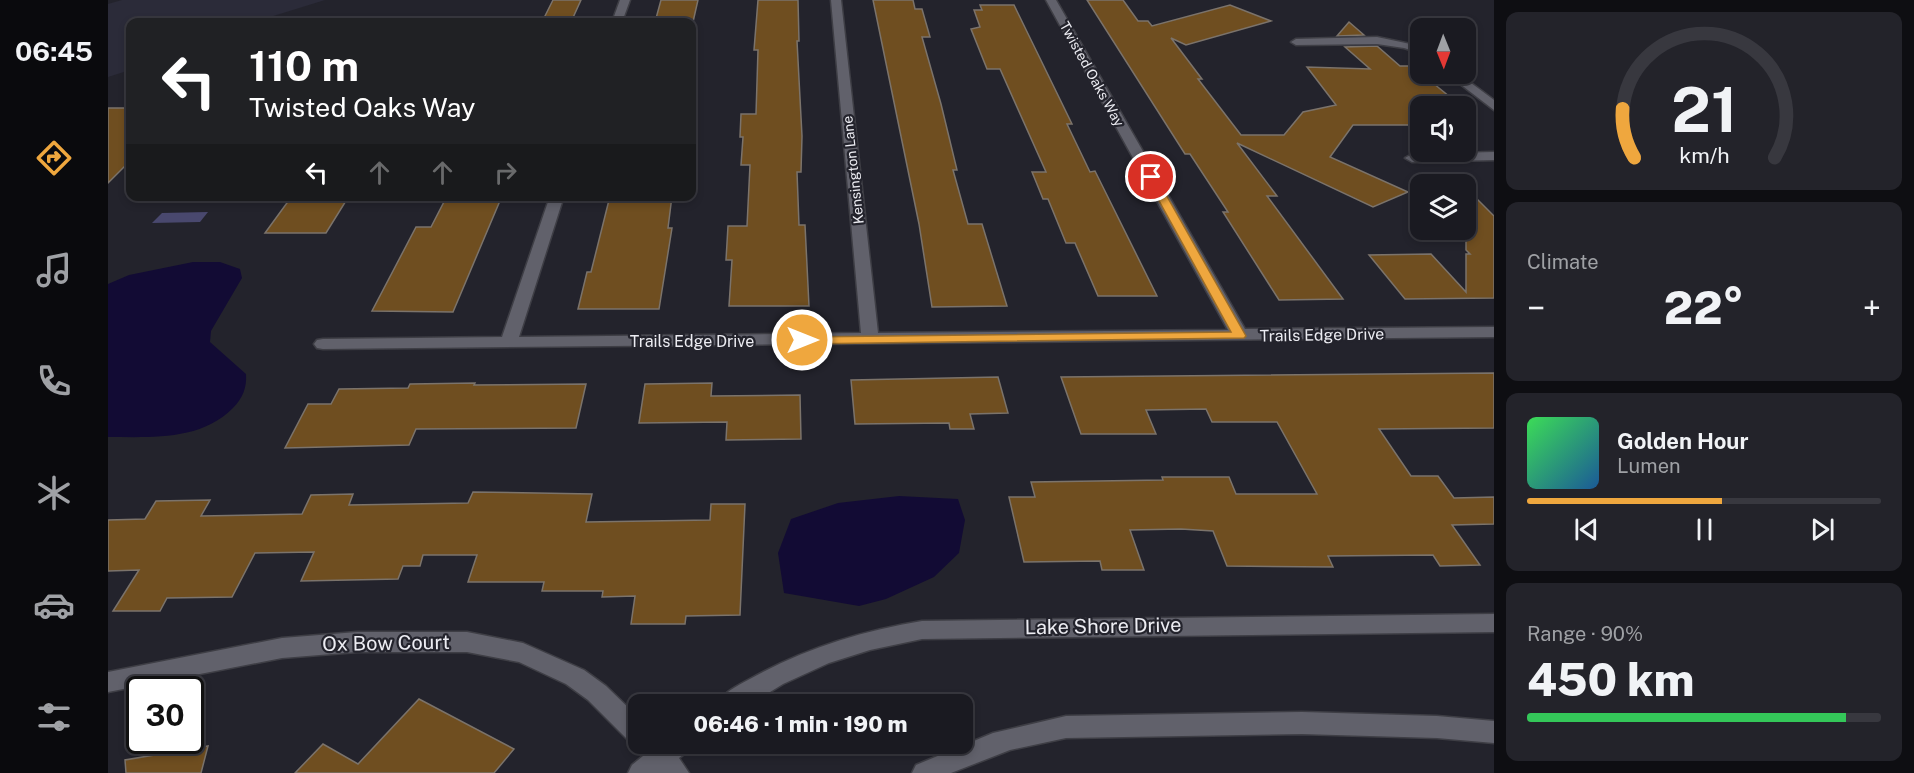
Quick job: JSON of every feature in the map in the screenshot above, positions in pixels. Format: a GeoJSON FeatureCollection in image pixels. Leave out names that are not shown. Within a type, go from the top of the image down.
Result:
{"type":"FeatureCollection","features":[{"type":"Feature","properties":{"kind":"street"},"geometry":{"type":"LineString","coordinates":[[618,18],[625,0]]}},
{"type":"Feature","properties":{"kind":"street","name":"Kensington Lane"},"geometry":{"type":"LineString","coordinates":[[836,0],[870,340]]}},
{"type":"Feature","properties":{"kind":"street","name":"Twisted Oaks Way"},"geometry":{"type":"LineString","coordinates":[[1051,0],[1240,336]]}},
{"type":"Feature","properties":{"kind":"street"},"geometry":{"type":"LineString","coordinates":[[1296,42],[1379,42],[1410,46]]}},
{"type":"Feature","properties":{"kind":"street"},"geometry":{"type":"LineString","coordinates":[[1465,84],[1494,106]]}},
{"type":"Feature","properties":{"kind":"street"},"geometry":{"type":"LineString","coordinates":[[1476,156],[1494,156]]}},
{"type":"Feature","properties":{"kind":"street"},"geometry":{"type":"LineString","coordinates":[[508,343],[556,201]]}},
{"type":"Feature","properties":{"kind":"street","name":"Trails Edge Drive"},"geometry":{"type":"LineString","coordinates":[[322,344],[1494,333]]}},
{"type":"Feature","properties":{"kind":"street","name":"Lake Shore Drive"},"geometry":{"type":"LineString","coordinates":[[746,694],[776,675],[817,655],[852,644],[922,630],[1494,623]]}},
{"type":"Feature","properties":{"kind":"street","name":"Ox Bow Court"},"geometry":{"type":"LineString","coordinates":[[108,682],[282,648],[357,642],[466,642],[523,653],[575,677],[597,693],[628,723]]}},
{"type":"Feature","properties":{"kind":"street"},"geometry":{"type":"LineString","coordinates":[[925,773],[990,743],[1066,728],[1302,723],[1426,726],[1494,732]]}},
{"type":"Feature","properties":{"kind":"shaded area"},"geometry":{"type":"Polygon","coordinates":[[[122,0],[325,0],[267,18],[126,18],[126,71],[108,77],[108,4],[122,0]]]}},
{"type":"Feature","properties":{"kind":"shaded area"},"geometry":{"type":"Polygon","coordinates":[[[208,212],[200,222],[152,223],[162,213],[208,212]]]}},
{"type":"Feature","properties":{"kind":"shaded area"},"geometry":{"type":"Polygon","coordinates":[[[193,262],[220,262],[240,269],[242,278],[211,331],[210,342],[246,374],[242,396],[220,419],[191,432],[158,437],[108,437],[108,284],[129,275],[193,262]]]}},
{"type":"Feature","properties":{"kind":"shaded area"},"geometry":{"type":"Polygon","coordinates":[[[899,496],[958,499],[965,520],[959,553],[934,577],[886,599],[859,606],[784,593],[778,553],[791,519],[838,503],[899,496]]]}},
{"type":"Feature","properties":{"kind":"building"},"geometry":{"type":"Polygon","coordinates":[[[553,0],[581,0],[573,18],[544,18],[553,0]]]}},
{"type":"Feature","properties":{"kind":"building"},"geometry":{"type":"Polygon","coordinates":[[[661,0],[698,0],[694,18],[656,18],[661,0]]]}},
{"type":"Feature","properties":{"kind":"building"},"geometry":{"type":"Polygon","coordinates":[[[758,0],[798,0],[799,41],[797,41],[802,136],[801,172],[797,172],[799,225],[805,225],[809,306],[729,306],[732,260],[726,260],[728,226],[747,226],[750,165],[741,165],[743,137],[740,137],[741,114],[756,114],[758,50],[754,50],[758,0]]]}},
{"type":"Feature","properties":{"kind":"building"},"geometry":{"type":"Polygon","coordinates":[[[873,0],[913,0],[915,9],[922,9],[930,37],[922,37],[941,104],[957,170],[953,170],[968,224],[982,224],[1007,306],[932,307],[919,224],[873,0]]]}},
{"type":"Feature","properties":{"kind":"building"},"geometry":{"type":"Polygon","coordinates":[[[1087,0],[1123,0],[1138,21],[1148,21],[1152,26],[1230,5],[1271,21],[1186,45],[1171,38],[1202,79],[1198,79],[1241,135],[1284,135],[1303,112],[1336,105],[1307,67],[1370,69],[1345,47],[1377,46],[1400,66],[1410,66],[1410,84],[1434,84],[1449,96],[1410,96],[1410,125],[1353,125],[1330,157],[1408,192],[1373,207],[1237,143],[1277,196],[1267,196],[1343,299],[1279,300],[1223,212],[1228,212],[1190,154],[1185,154],[1087,0]]]}},
{"type":"Feature","properties":{"kind":"building"},"geometry":{"type":"Polygon","coordinates":[[[980,5],[1014,5],[1072,124],[1067,124],[1090,172],[1095,171],[1157,296],[1098,296],[1075,243],[1066,243],[1048,199],[1043,199],[1032,172],[1046,172],[1000,69],[987,69],[971,29],[980,27],[974,10],[982,10],[980,5]]]}},
{"type":"Feature","properties":{"kind":"building"},"geometry":{"type":"Polygon","coordinates":[[[1349,22],[1364,35],[1337,36],[1349,22]]]}},
{"type":"Feature","properties":{"kind":"building"},"geometry":{"type":"Polygon","coordinates":[[[108,108],[126,108],[126,165],[108,183],[108,108]]]}},
{"type":"Feature","properties":{"kind":"building"},"geometry":{"type":"Polygon","coordinates":[[[1476,198],[1494,216],[1494,298],[1405,299],[1369,255],[1431,254],[1466,292],[1466,254],[1470,254],[1466,250],[1466,240],[1476,240],[1476,198]]]}},
{"type":"Feature","properties":{"kind":"building"},"geometry":{"type":"Polygon","coordinates":[[[288,201],[346,201],[326,233],[265,233],[288,201]]]}},
{"type":"Feature","properties":{"kind":"building"},"geometry":{"type":"Polygon","coordinates":[[[444,201],[500,201],[453,312],[372,311],[416,227],[431,227],[444,201]]]}},
{"type":"Feature","properties":{"kind":"building"},"geometry":{"type":"Polygon","coordinates":[[[609,201],[671,201],[668,228],[672,228],[659,309],[578,309],[587,272],[591,272],[609,201]]]}},
{"type":"Feature","properties":{"kind":"building"},"geometry":{"type":"Polygon","coordinates":[[[1494,373],[1494,428],[1379,429],[1411,476],[1438,476],[1454,498],[1494,497],[1494,524],[1452,525],[1480,565],[1440,566],[1433,555],[1328,556],[1333,567],[1227,566],[1213,531],[1181,529],[1130,530],[1144,570],[1102,570],[1100,561],[1024,562],[1009,497],[1035,497],[1031,482],[1229,477],[1236,494],[1317,494],[1277,422],[1212,422],[1206,409],[1146,410],[1156,434],[1081,434],[1061,377],[1494,373]]]}},
{"type":"Feature","properties":{"kind":"building"},"geometry":{"type":"Polygon","coordinates":[[[998,377],[1008,413],[970,414],[974,429],[950,429],[949,423],[855,424],[851,380],[998,377]]]}},
{"type":"Feature","properties":{"kind":"building"},"geometry":{"type":"Polygon","coordinates":[[[475,383],[474,385],[586,384],[576,428],[416,429],[409,445],[285,448],[308,404],[331,404],[339,389],[408,388],[410,384],[475,383]]]}},
{"type":"Feature","properties":{"kind":"building"},"geometry":{"type":"Polygon","coordinates":[[[712,383],[711,396],[800,395],[801,439],[726,440],[727,422],[639,423],[645,384],[712,383]]]}},
{"type":"Feature","properties":{"kind":"building"},"geometry":{"type":"Polygon","coordinates":[[[473,492],[592,494],[586,522],[710,520],[711,504],[745,504],[740,615],[686,616],[685,624],[631,624],[635,596],[602,597],[603,591],[542,591],[544,582],[468,582],[477,555],[423,555],[420,566],[403,566],[398,579],[301,581],[314,552],[255,553],[232,597],[167,598],[160,611],[113,611],[139,570],[108,571],[108,520],[145,519],[156,501],[210,500],[201,516],[302,514],[311,495],[353,494],[349,505],[468,503],[473,492]]]}},
{"type":"Feature","properties":{"kind":"building"},"geometry":{"type":"Polygon","coordinates":[[[419,699],[514,749],[494,773],[295,773],[323,744],[358,764],[419,699]]]}},
{"type":"Feature","properties":{"kind":"building"},"geometry":{"type":"Polygon","coordinates":[[[208,746],[201,773],[126,773],[125,760],[161,754],[204,754],[204,747],[208,746]]]}},
{"type":"Feature","properties":{"kind":"route"},"geometry":{"type":"LineString","coordinates":[[802,340],[1240,336],[1151,177]]}}]}
